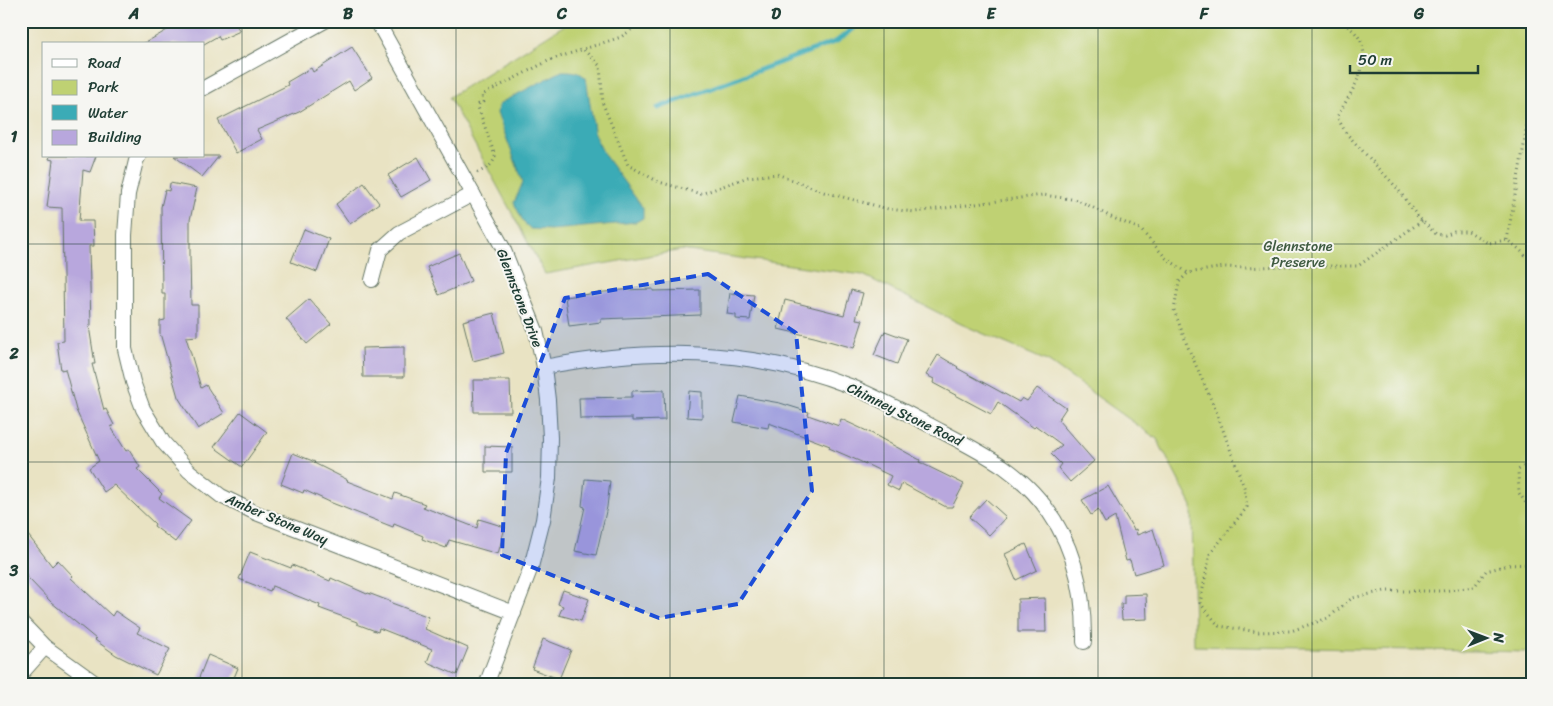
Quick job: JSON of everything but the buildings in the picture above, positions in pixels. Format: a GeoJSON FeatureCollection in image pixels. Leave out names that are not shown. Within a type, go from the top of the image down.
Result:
{"type":"FeatureCollection","features":[{"type":"Feature","properties":{"kind":"street"},"geometry":{"type":"LineString","coordinates":[[205,87],[325,21]]}},
{"type":"Feature","properties":{"kind":"street","name":"Glennstone Drive"},"geometry":{"type":"LineString","coordinates":[[377,21],[503,248],[536,331],[544,367],[550,429],[549,478],[543,520],[531,567],[486,685]]}},
{"type":"Feature","properties":{"kind":"street","name":"Amber Stone Way"},"geometry":{"type":"LineString","coordinates":[[138,158],[128,194],[125,349],[143,409],[163,442],[189,471],[221,496],[256,513],[514,613]]}},
{"type":"Feature","properties":{"kind":"street"},"geometry":{"type":"LineString","coordinates":[[372,280],[380,250],[388,242],[399,234],[473,194]]}},
{"type":"Feature","properties":{"kind":"street","name":"Chimney Stone Road"},"geometry":{"type":"LineString","coordinates":[[544,367],[632,354],[670,353],[720,356],[773,363],[807,372],[880,399],[981,452],[1006,468],[1044,506],[1060,528],[1078,577],[1083,606],[1084,642]]}},
{"type":"Feature","properties":{"kind":"street"},"geometry":{"type":"LineString","coordinates":[[21,622],[45,647],[98,685]]}},
{"type":"Feature","properties":{"kind":"street"},"geometry":{"type":"LineString","coordinates":[[21,674],[45,647]]}},
{"type":"Feature","properties":{"kind":"path"},"geometry":{"type":"LineString","coordinates":[[477,174],[494,162],[495,156],[478,107],[483,102],[482,95],[550,60],[621,38],[639,24],[647,21]]}},
{"type":"Feature","properties":{"kind":"path"},"geometry":{"type":"LineString","coordinates":[[1339,21],[1361,39],[1365,50],[1360,78],[1337,117],[1346,133],[1397,188],[1418,217],[1436,234],[1445,236],[1454,231],[1468,231],[1488,243],[1507,240],[1519,249],[1532,263]]}},
{"type":"Feature","properties":{"kind":"path"},"geometry":{"type":"LineString","coordinates":[[584,50],[600,66],[603,104],[628,165],[659,182],[701,194],[748,177],[776,174],[824,192],[888,209],[916,212],[1043,195],[1078,200],[1140,229],[1166,258],[1188,273]]}},
{"type":"Feature","properties":{"kind":"path"},"geometry":{"type":"LineString","coordinates":[[1507,240],[1524,145],[1532,85]]}},
{"type":"Feature","properties":{"kind":"path"},"geometry":{"type":"LineString","coordinates":[[1422,221],[1358,266],[1224,267],[1188,273],[1179,282],[1174,310],[1216,411],[1244,487],[1246,508],[1210,554],[1200,603],[1219,626],[1259,632],[1292,631],[1328,618],[1352,598],[1384,591],[1442,591],[1474,587],[1486,571],[1532,564]]}},
{"type":"Feature","properties":{"kind":"path"},"geometry":{"type":"LineString","coordinates":[[1532,461],[1518,470],[1519,493],[1532,512]]}},
{"type":"Feature","properties":{"kind":"highlighted area"},"geometry":{"type":"Polygon","coordinates":[[[708,274],[796,333],[812,491],[738,604],[659,618],[502,555],[506,453],[565,298],[708,274]]]}},
{"type":"Feature","properties":{"kind":"green space","name":"Glennstone Preserve"},"geometry":{"type":"Polygon","coordinates":[[[571,21],[1532,21],[1532,652],[1194,646],[1192,506],[1157,439],[1049,362],[961,324],[863,275],[682,250],[545,274],[449,97],[571,21]]]}},
{"type":"Feature","properties":{"kind":"water"},"geometry":{"type":"Polygon","coordinates":[[[562,71],[575,72],[586,78],[595,136],[605,156],[643,208],[643,218],[636,222],[552,230],[531,229],[524,223],[514,203],[523,182],[497,113],[498,106],[502,102],[562,71]]]}},
{"type":"Feature","properties":{"kind":"waterway"},"geometry":{"type":"LineString","coordinates":[[658,108],[837,41],[863,21]]}}]}
